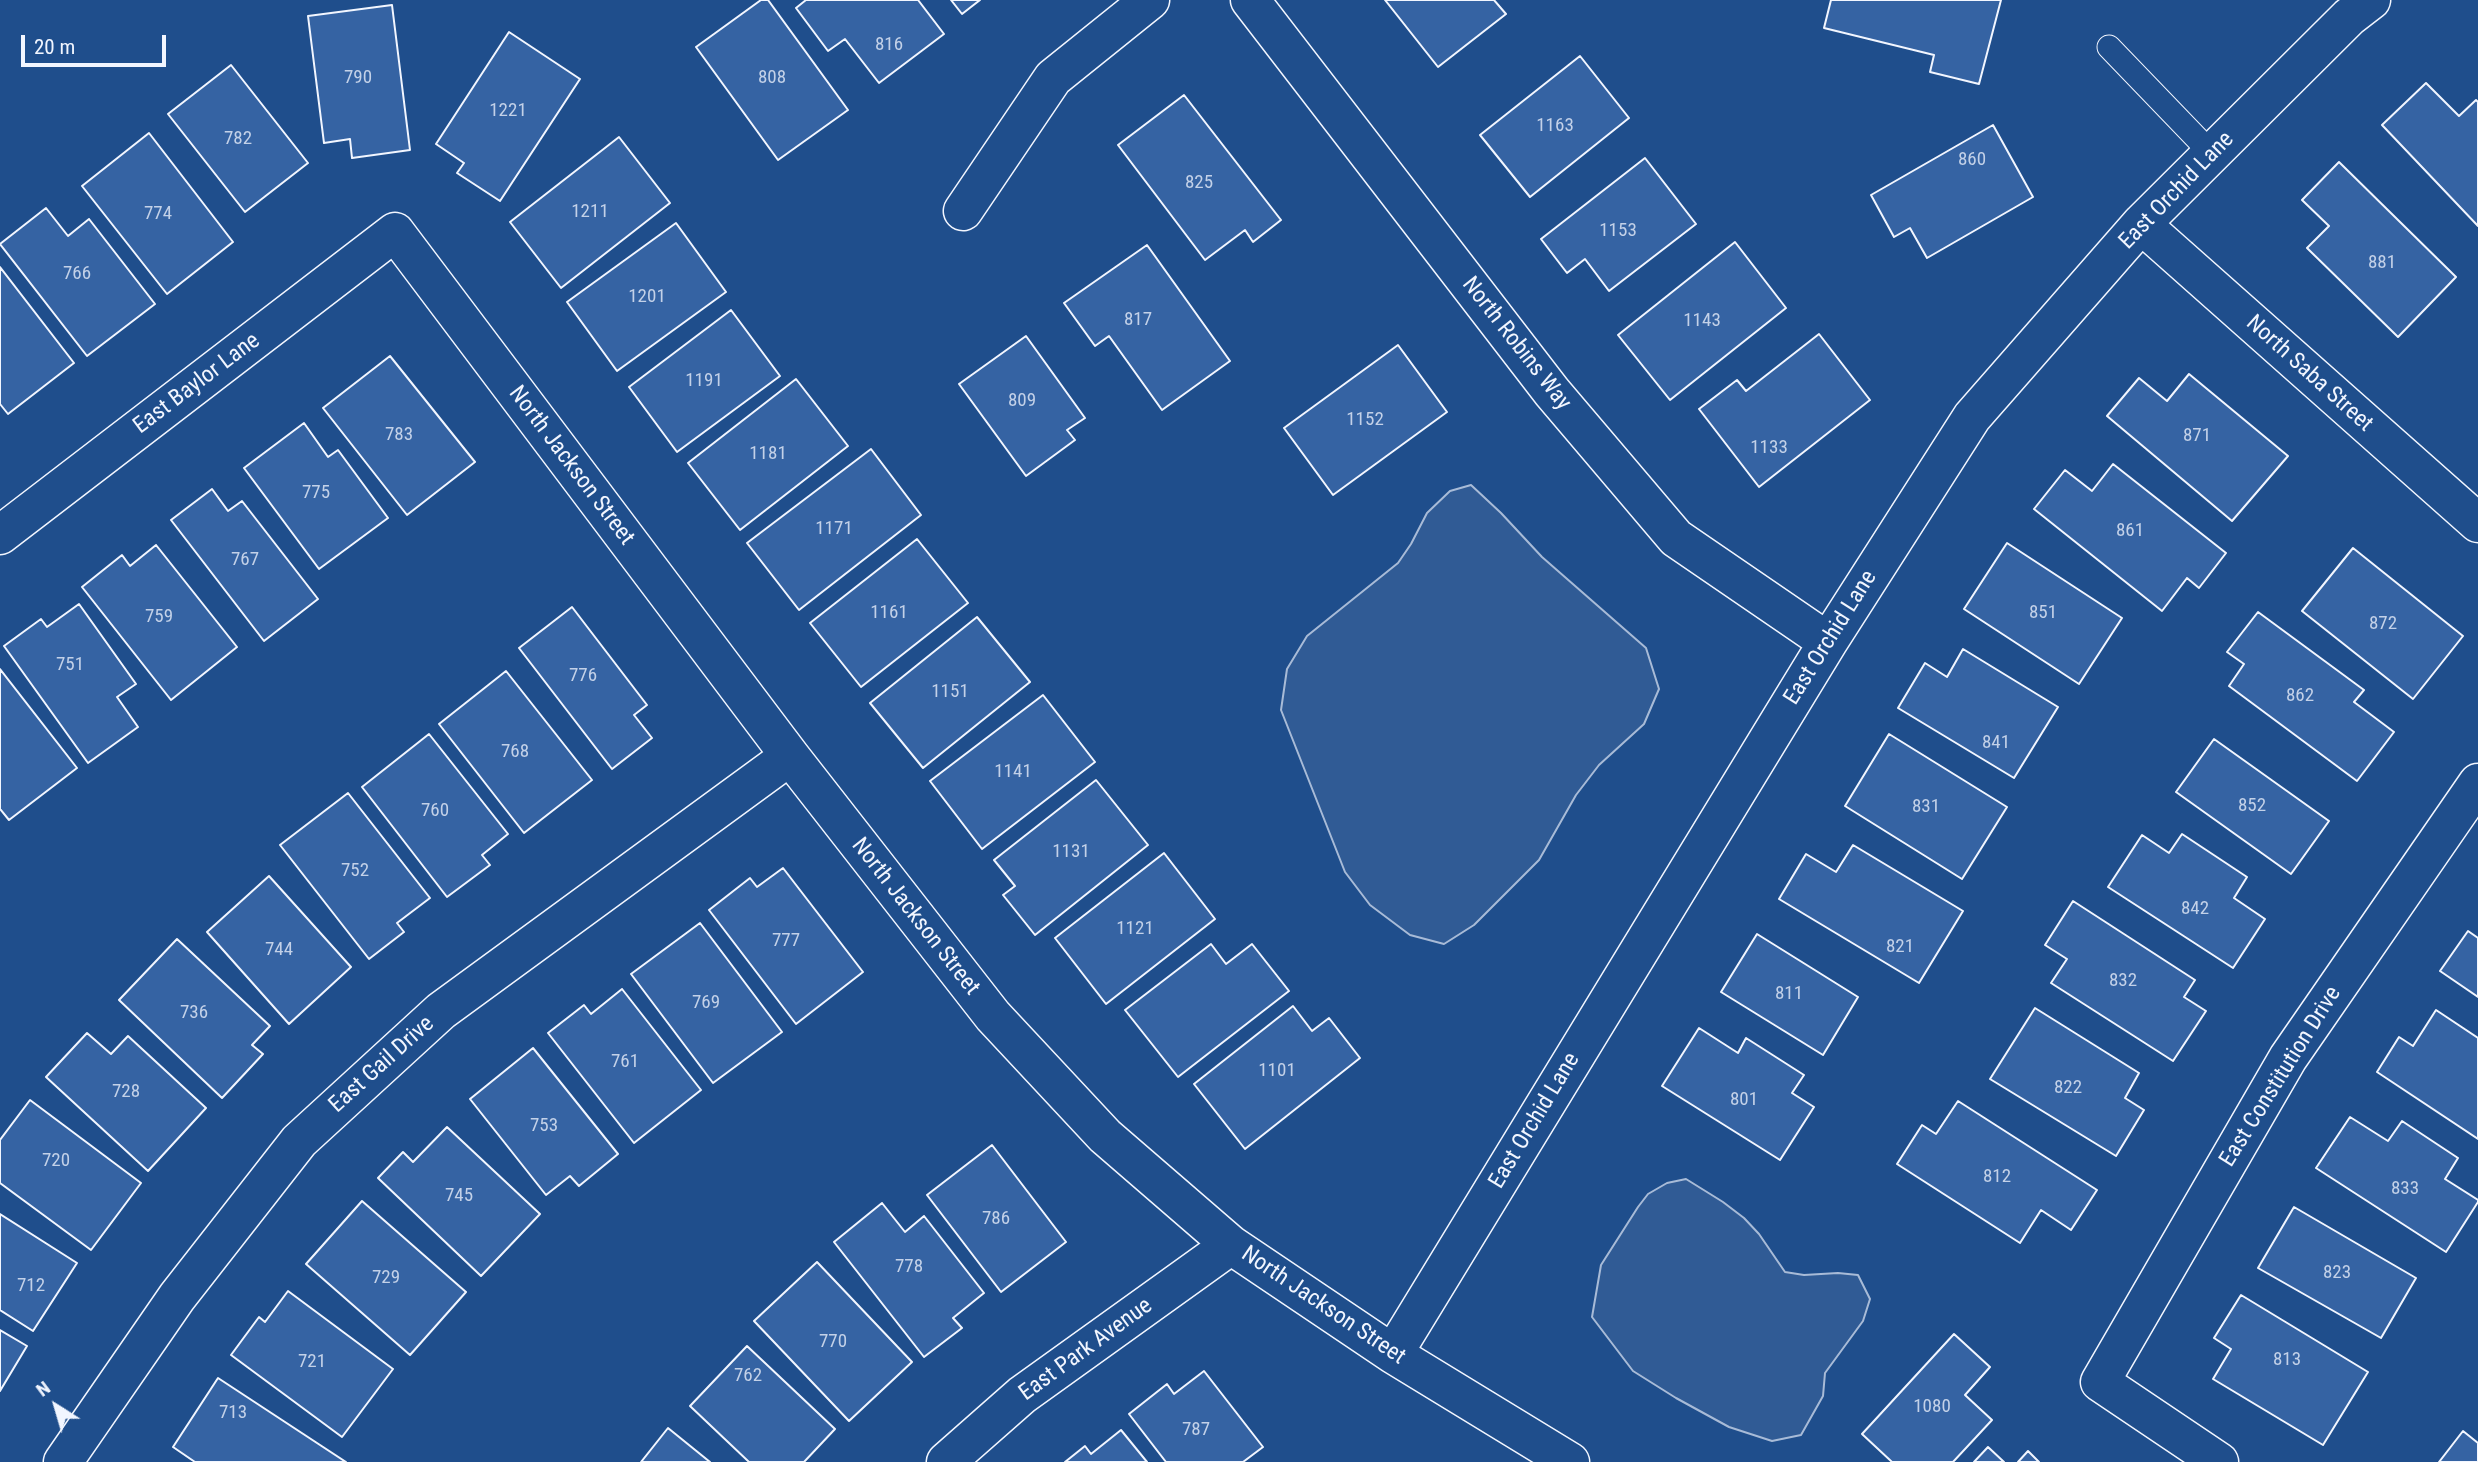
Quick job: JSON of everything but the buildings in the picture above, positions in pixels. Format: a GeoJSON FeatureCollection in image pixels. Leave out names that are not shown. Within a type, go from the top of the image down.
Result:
{"type":"FeatureCollection","features":[{"type":"Feature","properties":{"kind":"street"},"geometry":{"type":"LineString","coordinates":[[963,211],[1053,78],[1150,0]]}},
{"type":"Feature","properties":{"kind":"street","name":"North Robins Way"},"geometry":{"type":"LineString","coordinates":[[1250,0],[1552,393],[1676,538],[1828,642]]}},
{"type":"Feature","properties":{"kind":"street","name":"East Orchid Lane"},"geometry":{"type":"LineString","coordinates":[[1393,1354],[1828,642],[1972,417],[2141,224],[2349,17],[2371,0]]}},
{"type":"Feature","properties":{"kind":"street","name":"North Saba Street"},"geometry":{"type":"LineString","coordinates":[[2141,224],[2478,523]]}},
{"type":"Feature","properties":{"kind":"street","name":"East Baylor Lane"},"geometry":{"type":"LineString","coordinates":[[0,535],[395,232]]}},
{"type":"Feature","properties":{"kind":"street","name":"North Jackson Street"},"geometry":{"type":"LineString","coordinates":[[395,232],[790,756],[993,1016],[1105,1136],[1231,1245],[1393,1354],[1570,1462]]}},
{"type":"Feature","properties":{"kind":"street","name":"East Gail Drive"},"geometry":{"type":"LineString","coordinates":[[63,1462],[177,1297],[299,1141],[442,1011],[790,756]]}},
{"type":"Feature","properties":{"kind":"street","name":"East Constitution Drive"},"geometry":{"type":"LineString","coordinates":[[2218,1462],[2100,1381],[2288,1058],[2478,783]]}},
{"type":"Feature","properties":{"kind":"street","name":"East Park Avenue"},"geometry":{"type":"LineString","coordinates":[[946,1462],[1022,1395],[1231,1245]]}},
{"type":"Feature","properties":{"kind":"lane"},"geometry":{"type":"LineString","coordinates":[[2109,47],[2212,154]]}},
{"type":"Feature","properties":{"kind":"shaded area"},"geometry":{"type":"Polygon","coordinates":[[[1471,485],[1542,557],[1646,648],[1659,689],[1644,724],[1599,765],[1576,795],[1539,860],[1474,925],[1444,944],[1410,935],[1370,905],[1345,872],[1281,710],[1287,669],[1307,636],[1398,563],[1427,513],[1450,491],[1471,485]]]}},
{"type":"Feature","properties":{"kind":"shaded area"},"geometry":{"type":"Polygon","coordinates":[[[1686,1179],[1744,1218],[1759,1234],[1785,1272],[1804,1275],[1858,1275],[1870,1299],[1863,1321],[1825,1373],[1823,1396],[1801,1435],[1772,1441],[1729,1427],[1676,1398],[1633,1371],[1592,1317],[1601,1265],[1638,1207],[1648,1194],[1667,1183],[1686,1179]]]}}]}
